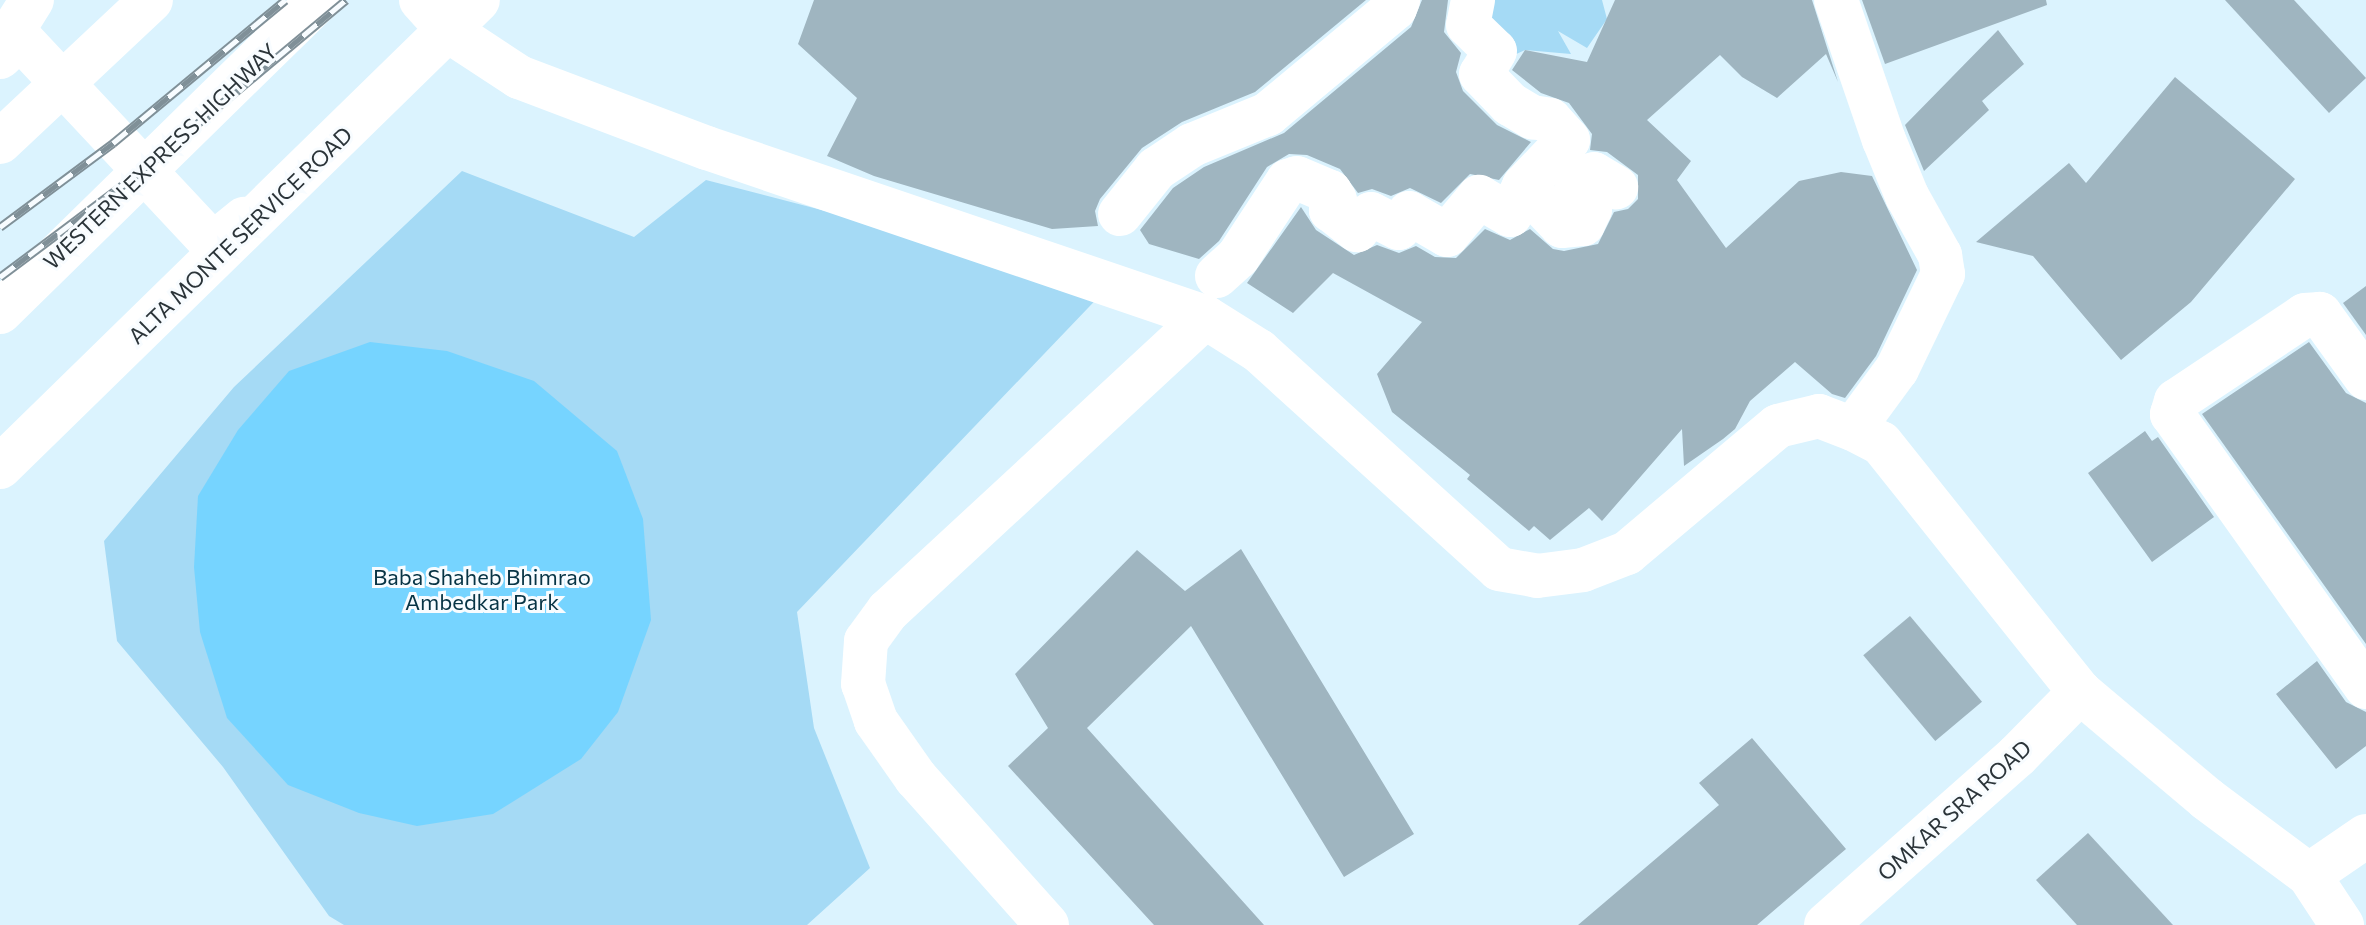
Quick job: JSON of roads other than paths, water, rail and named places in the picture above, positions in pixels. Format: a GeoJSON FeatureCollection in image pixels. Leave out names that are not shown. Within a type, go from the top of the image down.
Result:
{"type":"FeatureCollection","features":[{"type":"Feature","properties":{"kind":"main road"},"geometry":{"type":"LineString","coordinates":[[0,51],[32,0]]}},
{"type":"Feature","properties":{"kind":"main road"},"geometry":{"type":"LineString","coordinates":[[0,142],[151,0]]}},
{"type":"Feature","properties":{"kind":"main road","name":"WESTERN EXPRESS HIGHWAY"},"geometry":{"type":"LineString","coordinates":[[0,312],[319,0]]}},
{"type":"Feature","properties":{"kind":"main road"},"geometry":{"type":"LineString","coordinates":[[1120,214],[1156,169],[1192,145],[1268,114],[1395,8],[1398,0]]}},
{"type":"Feature","properties":{"kind":"main road"},"geometry":{"type":"LineString","coordinates":[[1217,276],[1238,257],[1288,181],[1297,178],[1330,192],[1335,200],[1331,210],[1357,230],[1371,214],[1399,228],[1409,213],[1447,235],[1479,197],[1510,215],[1524,186],[1568,140],[1550,120],[1510,104],[1481,74],[1495,51],[1468,25],[1473,0]]}},
{"type":"Feature","properties":{"kind":"main road"},"geometry":{"type":"LineString","coordinates":[[1836,0],[1884,140],[1907,196],[1940,255],[1943,274],[1897,369],[1853,429]]}},
{"type":"Feature","properties":{"kind":"main road"},"geometry":{"type":"LineString","coordinates":[[449,10],[519,77],[678,138],[1205,317],[1259,351],[1499,569],[1537,576],[1583,570],[1627,553],[1778,426],[1819,416],[1853,429],[1881,443],[2080,692],[2207,799],[2309,875],[2342,925]]}},
{"type":"Feature","properties":{"kind":"main road","name":"ALTA MONTE SERVICE ROAD"},"geometry":{"type":"LineString","coordinates":[[0,467],[320,157],[449,10]]}},
{"type":"Feature","properties":{"kind":"main road"},"geometry":{"type":"LineString","coordinates":[[0,57],[20,38],[213,244],[320,157]]}},
{"type":"Feature","properties":{"kind":"main road"},"geometry":{"type":"LineString","coordinates":[[1524,186],[1562,226],[1583,224],[1590,209],[1575,195],[1594,174],[1616,187]]}},
{"type":"Feature","properties":{"kind":"main road"},"geometry":{"type":"LineString","coordinates":[[2366,378],[2320,314],[2305,315],[2176,401],[2172,414],[2366,687]]}},
{"type":"Feature","properties":{"kind":"main road"},"geometry":{"type":"LineString","coordinates":[[1047,925],[916,778],[876,721],[863,684],[866,641],[888,611],[1205,317]]}},
{"type":"Feature","properties":{"kind":"main road","name":"OMKAR SRA ROAD"},"geometry":{"type":"LineString","coordinates":[[1826,925],[2017,756],[2080,692]]}},
{"type":"Feature","properties":{"kind":"main road"},"geometry":{"type":"LineString","coordinates":[[2309,875],[2366,836]]}},
{"type":"Feature","properties":{"kind":"railway"},"geometry":{"type":"LineString","coordinates":[[0,227],[113,143],[285,0]]}},
{"type":"Feature","properties":{"kind":"railway"},"geometry":{"type":"LineString","coordinates":[[0,277],[137,174],[346,0]]}},
{"type":"Feature","properties":{"kind":"park label","name":"Baba Shaheb Bhimrao Ambedkar Park"},"geometry":{"type":"Point","coordinates":[482,588]}}]}
